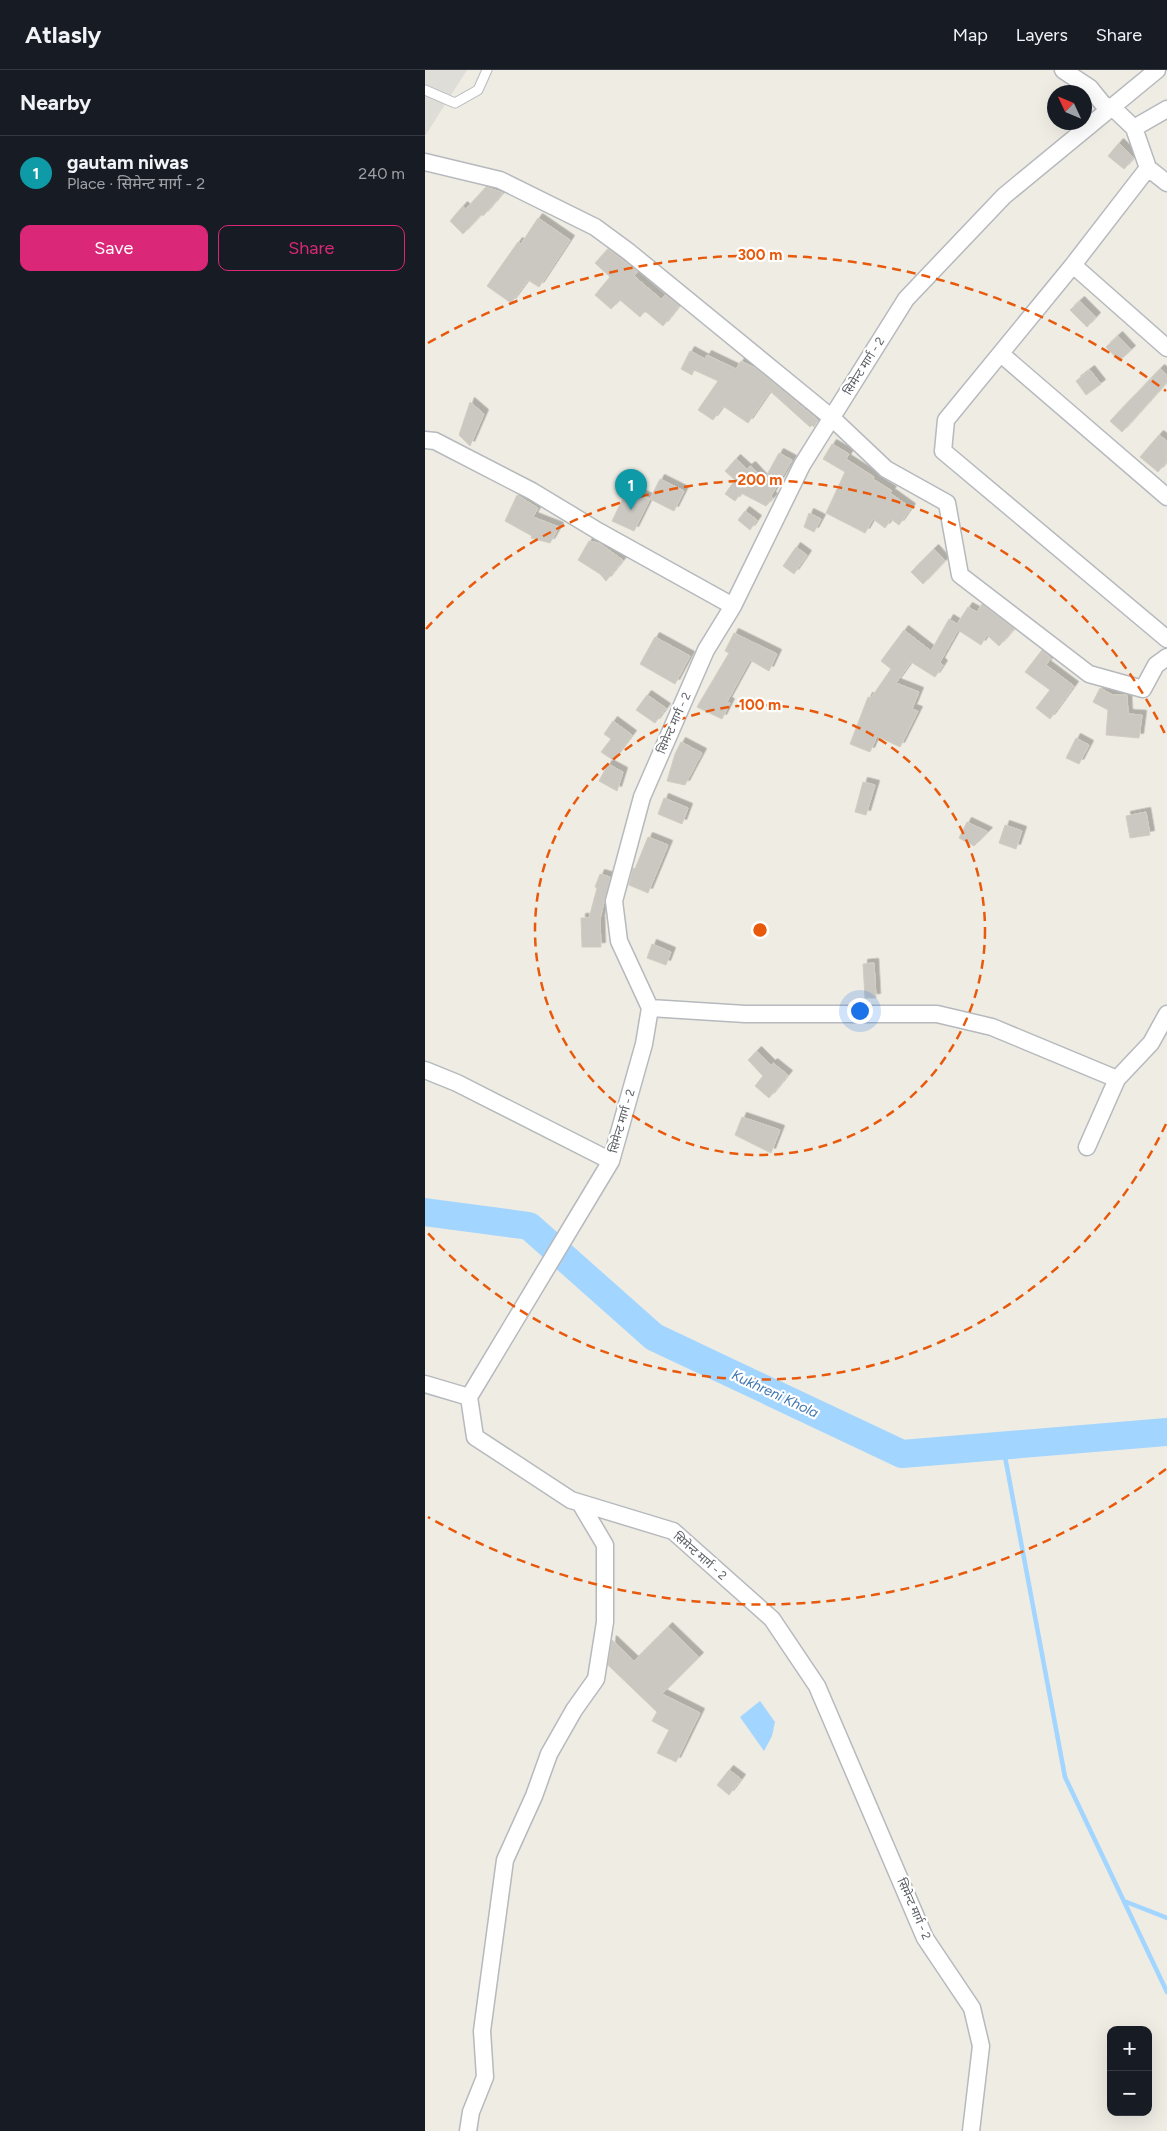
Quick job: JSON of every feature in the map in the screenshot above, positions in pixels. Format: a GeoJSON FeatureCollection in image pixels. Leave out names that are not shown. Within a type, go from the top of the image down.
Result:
{"type":"FeatureCollection","features":[{"type":"Feature","properties":{"kind":"street"},"geometry":{"type":"LineString","coordinates":[[1063,70],[1090,88],[1109,108],[1134,128],[1148,168],[1167,183]]}},
{"type":"Feature","properties":{"kind":"street","name":"सिमेन्ट मार्ग - 2"},"geometry":{"type":"LineString","coordinates":[[971,2131],[981,2046],[972,2008],[925,1938],[817,1686],[772,1619],[673,1531],[571,1500],[475,1437],[469,1397],[611,1161],[644,1044],[650,1008],[619,941],[614,901],[642,797],[706,650],[733,606],[802,465],[906,299],[1004,196],[1157,70]]}},
{"type":"Feature","properties":{"kind":"street"},"geometry":{"type":"LineString","coordinates":[[1134,128],[1167,110]]}},
{"type":"Feature","properties":{"kind":"street"},"geometry":{"type":"LineString","coordinates":[[425,162],[501,180],[595,227],[832,418],[887,469],[947,503],[960,575],[1089,674],[1143,688],[1156,665],[1167,657]]}},
{"type":"Feature","properties":{"kind":"street"},"geometry":{"type":"LineString","coordinates":[[1148,168],[1073,265],[946,420],[943,451],[1167,639]]}},
{"type":"Feature","properties":{"kind":"street"},"geometry":{"type":"LineString","coordinates":[[1073,265],[1167,348]]}},
{"type":"Feature","properties":{"kind":"street"},"geometry":{"type":"LineString","coordinates":[[1001,354],[1167,497]]}},
{"type":"Feature","properties":{"kind":"street"},"geometry":{"type":"LineString","coordinates":[[425,440],[435,441],[532,491],[598,531],[733,606]]}},
{"type":"Feature","properties":{"kind":"street"},"geometry":{"type":"LineString","coordinates":[[650,1008],[745,1014],[937,1014],[992,1027],[1117,1078]]}},
{"type":"Feature","properties":{"kind":"street"},"geometry":{"type":"LineString","coordinates":[[1087,1147],[1117,1078],[1151,1043],[1167,1014]]}},
{"type":"Feature","properties":{"kind":"street"},"geometry":{"type":"LineString","coordinates":[[425,1070],[457,1083],[611,1161]]}},
{"type":"Feature","properties":{"kind":"street"},"geometry":{"type":"LineString","coordinates":[[425,1384],[469,1397]]}},
{"type":"Feature","properties":{"kind":"street"},"geometry":{"type":"LineString","coordinates":[[468,2131],[471,2112],[485,2077],[482,2030],[505,1860],[534,1796],[549,1754],[595,1678],[605,1622],[605,1545],[580,1503]]}},
{"type":"Feature","properties":{"kind":"lane"},"geometry":{"type":"LineString","coordinates":[[425,90],[455,103],[478,90],[487,70]]}},
{"type":"Feature","properties":{"kind":"shaded area"},"geometry":{"type":"Polygon","coordinates":[[[425,70],[467,70],[425,136],[425,70]]]}},
{"type":"Feature","properties":{"kind":"water"},"geometry":{"type":"Polygon","coordinates":[[[760,1701],[775,1722],[772,1736],[764,1751],[740,1717],[760,1701]]]}},
{"type":"Feature","properties":{"kind":"building"},"geometry":{"type":"Polygon","coordinates":[[[1119,143],[1134,158],[1124,169],[1108,156],[1119,143]]]}},
{"type":"Feature","properties":{"kind":"building"},"geometry":{"type":"Polygon","coordinates":[[[486,187],[503,193],[483,216],[482,214],[463,234],[450,221],[463,206],[466,209],[486,187]]]}},
{"type":"Feature","properties":{"kind":"building"},"geometry":{"type":"Polygon","coordinates":[[[538,218],[570,240],[539,287],[528,280],[511,303],[487,286],[518,242],[521,244],[538,218]]]}},
{"type":"Feature","properties":{"kind":"building"},"geometry":{"type":"Polygon","coordinates":[[[608,249],[638,272],[634,276],[661,299],[665,295],[679,306],[663,326],[645,311],[640,317],[620,300],[611,309],[595,295],[610,277],[595,263],[608,249]]]}},
{"type":"Feature","properties":{"kind":"building"},"geometry":{"type":"Polygon","coordinates":[[[1080,301],[1096,317],[1087,327],[1070,310],[1080,301]]]}},
{"type":"Feature","properties":{"kind":"building"},"geometry":{"type":"Polygon","coordinates":[[[1118,336],[1131,350],[1119,361],[1106,347],[1118,336]]]}},
{"type":"Feature","properties":{"kind":"building"},"geometry":{"type":"Polygon","coordinates":[[[690,351],[705,359],[707,355],[736,369],[741,361],[755,368],[818,420],[814,427],[812,425],[810,427],[770,391],[748,423],[723,406],[713,420],[698,410],[718,381],[694,370],[692,375],[681,369],[690,351]]]}},
{"type":"Feature","properties":{"kind":"building"},"geometry":{"type":"Polygon","coordinates":[[[1160,369],[1167,375],[1167,382],[1122,432],[1110,421],[1160,369]]]}},
{"type":"Feature","properties":{"kind":"building"},"geometry":{"type":"Polygon","coordinates":[[[1090,370],[1101,384],[1086,395],[1076,381],[1090,370]]]}},
{"type":"Feature","properties":{"kind":"building"},"geometry":{"type":"Polygon","coordinates":[[[470,402],[484,414],[470,446],[459,435],[470,402]]]}},
{"type":"Feature","properties":{"kind":"building"},"geometry":{"type":"Polygon","coordinates":[[[1159,435],[1167,441],[1167,461],[1158,472],[1140,457],[1159,435]]]}},
{"type":"Feature","properties":{"kind":"building"},"geometry":{"type":"Polygon","coordinates":[[[832,444],[849,454],[846,459],[874,477],[873,479],[892,491],[890,493],[911,508],[899,525],[891,519],[885,528],[873,519],[865,533],[826,513],[845,472],[823,459],[832,444]]]}},
{"type":"Feature","properties":{"kind":"building"},"geometry":{"type":"Polygon","coordinates":[[[779,453],[792,460],[771,496],[773,498],[766,506],[741,493],[735,501],[725,494],[735,480],[725,471],[736,459],[747,469],[751,466],[764,480],[779,453]]]}},
{"type":"Feature","properties":{"kind":"building"},"geometry":{"type":"Polygon","coordinates":[[[660,479],[684,491],[674,511],[650,499],[660,479]]]}},
{"type":"Feature","properties":{"kind":"building"},"geometry":{"type":"Polygon","coordinates":[[[628,488],[650,499],[634,531],[612,521],[628,488]]]}},
{"type":"Feature","properties":{"kind":"building"},"geometry":{"type":"Polygon","coordinates":[[[517,495],[538,508],[533,517],[559,527],[550,543],[531,538],[532,536],[505,521],[517,495]]]}},
{"type":"Feature","properties":{"kind":"building"},"geometry":{"type":"Polygon","coordinates":[[[745,511],[757,520],[750,530],[738,520],[745,511]]]}},
{"type":"Feature","properties":{"kind":"building"},"geometry":{"type":"Polygon","coordinates":[[[809,513],[821,519],[814,532],[804,527],[809,513]]]}},
{"type":"Feature","properties":{"kind":"building"},"geometry":{"type":"Polygon","coordinates":[[[589,541],[599,543],[623,560],[606,581],[600,574],[578,560],[589,541]]]}},
{"type":"Feature","properties":{"kind":"building"},"geometry":{"type":"Polygon","coordinates":[[[796,547],[807,555],[794,574],[783,566],[796,547]]]}},
{"type":"Feature","properties":{"kind":"building"},"geometry":{"type":"Polygon","coordinates":[[[934,549],[945,561],[923,584],[911,572],[934,549]]]}},
{"type":"Feature","properties":{"kind":"building"},"geometry":{"type":"Polygon","coordinates":[[[982,604],[1014,629],[999,646],[987,635],[981,645],[958,630],[940,662],[943,665],[935,677],[911,662],[896,683],[919,692],[912,709],[918,711],[900,747],[877,736],[870,752],[850,744],[868,697],[871,698],[891,669],[881,661],[904,630],[931,651],[949,619],[957,624],[968,607],[977,612],[982,604]]]}},
{"type":"Feature","properties":{"kind":"building"},"geometry":{"type":"Polygon","coordinates":[[[734,633],[777,654],[769,671],[750,660],[727,702],[730,703],[722,719],[697,707],[729,653],[725,651],[734,633]]]}},
{"type":"Feature","properties":{"kind":"building"},"geometry":{"type":"Polygon","coordinates":[[[655,637],[690,656],[675,684],[640,664],[655,637]]]}},
{"type":"Feature","properties":{"kind":"building"},"geometry":{"type":"Polygon","coordinates":[[[1042,650],[1051,658],[1046,665],[1074,686],[1050,719],[1036,708],[1050,690],[1025,672],[1042,650]]]}},
{"type":"Feature","properties":{"kind":"building"},"geometry":{"type":"Polygon","coordinates":[[[1100,688],[1113,695],[1127,695],[1128,714],[1142,715],[1139,738],[1106,735],[1108,710],[1093,702],[1100,688]]]}},
{"type":"Feature","properties":{"kind":"building"},"geometry":{"type":"Polygon","coordinates":[[[647,695],[666,708],[655,723],[636,710],[647,695]]]}},
{"type":"Feature","properties":{"kind":"building"},"geometry":{"type":"Polygon","coordinates":[[[613,721],[632,735],[613,760],[601,752],[611,739],[604,734],[613,721]]]}},
{"type":"Feature","properties":{"kind":"building"},"geometry":{"type":"Polygon","coordinates":[[[1076,738],[1089,745],[1079,764],[1066,758],[1076,738]]]}},
{"type":"Feature","properties":{"kind":"building"},"geometry":{"type":"Polygon","coordinates":[[[681,742],[702,753],[685,785],[667,781],[675,754],[681,742]]]}},
{"type":"Feature","properties":{"kind":"building"},"geometry":{"type":"Polygon","coordinates":[[[608,764],[623,772],[617,791],[599,781],[608,764]]]}},
{"type":"Feature","properties":{"kind":"building"},"geometry":{"type":"Polygon","coordinates":[[[863,782],[875,785],[866,815],[855,812],[863,782]]]}},
{"type":"Feature","properties":{"kind":"building"},"geometry":{"type":"Polygon","coordinates":[[[664,798],[688,808],[682,824],[658,814],[664,798]]]}},
{"type":"Feature","properties":{"kind":"building"},"geometry":{"type":"Polygon","coordinates":[[[1146,812],[1150,835],[1130,838],[1126,816],[1146,812]]]}},
{"type":"Feature","properties":{"kind":"building"},"geometry":{"type":"Polygon","coordinates":[[[967,822],[988,832],[974,846],[959,838],[967,822]]]}},
{"type":"Feature","properties":{"kind":"building"},"geometry":{"type":"Polygon","coordinates":[[[1005,825],[1022,831],[1016,849],[999,843],[1005,825]]]}},
{"type":"Feature","properties":{"kind":"building"},"geometry":{"type":"Polygon","coordinates":[[[648,837],[668,845],[648,893],[629,885],[633,868],[635,869],[648,837]]]}},
{"type":"Feature","properties":{"kind":"building"},"geometry":{"type":"Polygon","coordinates":[[[600,874],[610,877],[600,919],[601,947],[582,947],[581,918],[589,918],[597,888],[595,887],[600,874]]]}},
{"type":"Feature","properties":{"kind":"building"},"geometry":{"type":"Polygon","coordinates":[[[652,944],[671,952],[666,965],[647,958],[652,944]]]}},
{"type":"Feature","properties":{"kind":"building"},"geometry":{"type":"Polygon","coordinates":[[[874,963],[876,998],[865,998],[863,964],[874,963]]]}},
{"type":"Feature","properties":{"kind":"building"},"geometry":{"type":"Polygon","coordinates":[[[757,1051],[771,1065],[773,1063],[788,1075],[769,1098],[755,1086],[763,1076],[748,1060],[757,1051]]]}},
{"type":"Feature","properties":{"kind":"building"},"geometry":{"type":"Polygon","coordinates":[[[742,1117],[780,1130],[771,1153],[735,1135],[742,1117]]]}},
{"type":"Feature","properties":{"kind":"building"},"geometry":{"type":"Polygon","coordinates":[[[668,1627],[699,1657],[662,1694],[700,1713],[676,1762],[657,1753],[669,1730],[652,1721],[657,1712],[608,1665],[612,1640],[634,1661],[668,1627]]]}},
{"type":"Feature","properties":{"kind":"building"},"geometry":{"type":"Polygon","coordinates":[[[729,1770],[741,1779],[729,1795],[717,1785],[729,1770]]]}},
{"type":"Feature","properties":{"kind":"waterway","name":"Kukhreni Khola"},"geometry":{"type":"LineString","coordinates":[[425,1212],[529,1226],[654,1337],[902,1454],[1167,1432]]}},
{"type":"Feature","properties":{"kind":"waterway"},"geometry":{"type":"LineString","coordinates":[[1003,1446],[1065,1777],[1167,1992]]}},
{"type":"Feature","properties":{"kind":"waterway"},"geometry":{"type":"LineString","coordinates":[[1124,1901],[1167,1918]]}},
{"type":"Feature","properties":{"kind":"place","name":"gautam niwas"},"geometry":{"type":"Point","coordinates":[631,510]}}]}
